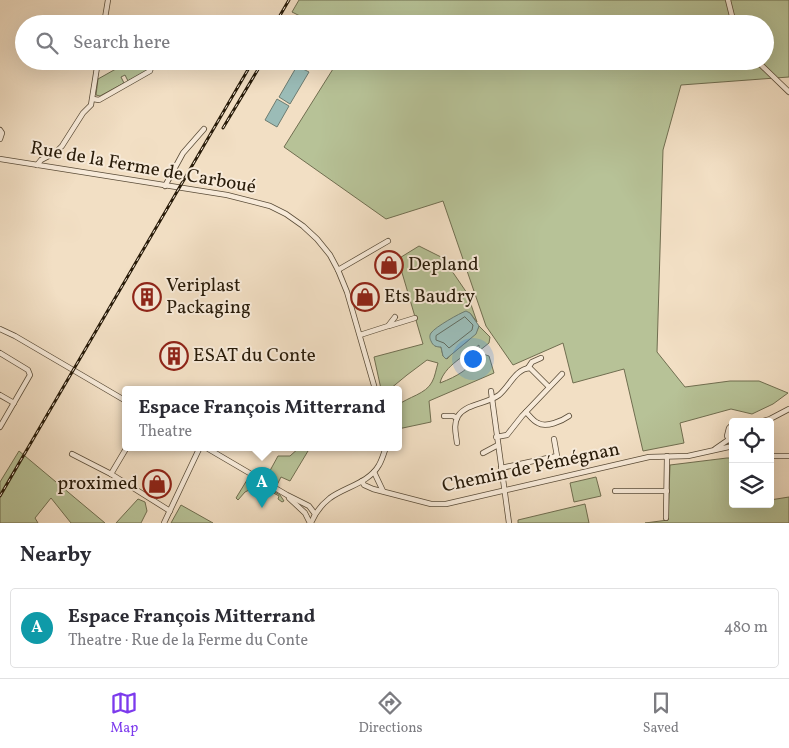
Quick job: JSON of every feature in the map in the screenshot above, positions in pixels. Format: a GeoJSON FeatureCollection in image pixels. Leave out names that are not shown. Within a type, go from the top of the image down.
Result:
{"type":"FeatureCollection","features":[{"type":"Feature","properties":{"kind":"street"},"geometry":{"type":"LineString","coordinates":[[106,15],[108,0]]}},
{"type":"Feature","properties":{"kind":"street"},"geometry":{"type":"LineString","coordinates":[[728,0],[732,15]]}},
{"type":"Feature","properties":{"kind":"street"},"geometry":{"type":"LineString","coordinates":[[91,105],[97,70]]}},
{"type":"Feature","properties":{"kind":"street"},"geometry":{"type":"LineString","coordinates":[[37,165],[41,160],[62,146],[82,113],[91,105],[150,70]]}},
{"type":"Feature","properties":{"kind":"street"},"geometry":{"type":"LineString","coordinates":[[766,70],[789,92]]}},
{"type":"Feature","properties":{"kind":"street"},"geometry":{"type":"LineString","coordinates":[[93,99],[99,100]]}},
{"type":"Feature","properties":{"kind":"street"},"geometry":{"type":"LineString","coordinates":[[165,186],[182,153],[204,129]]}},
{"type":"Feature","properties":{"kind":"street"},"geometry":{"type":"LineString","coordinates":[[0,130],[2,133],[0,139]]}},
{"type":"Feature","properties":{"kind":"street"},"geometry":{"type":"LineString","coordinates":[[44,166],[47,157]]}},
{"type":"Feature","properties":{"kind":"street","name":"Rue de la Ferme de Carboué"},"geometry":{"type":"LineString","coordinates":[[0,159],[227,195],[270,206],[286,214],[310,232],[324,246],[338,270],[347,292],[374,386]]}},
{"type":"Feature","properties":{"kind":"street"},"geometry":{"type":"LineString","coordinates":[[338,270],[388,241]]}},
{"type":"Feature","properties":{"kind":"street"},"geometry":{"type":"LineString","coordinates":[[388,326],[395,317]]}},
{"type":"Feature","properties":{"kind":"street"},"geometry":{"type":"LineString","coordinates":[[360,335],[415,318]]}},
{"type":"Feature","properties":{"kind":"street"},"geometry":{"type":"LineString","coordinates":[[0,329],[122,399]]}},
{"type":"Feature","properties":{"kind":"street"},"geometry":{"type":"LineString","coordinates":[[0,353],[28,370],[30,377],[0,427]]}},
{"type":"Feature","properties":{"kind":"street"},"geometry":{"type":"LineString","coordinates":[[457,443],[454,426],[458,418],[467,409],[498,395],[514,379],[518,372],[528,368],[532,362],[542,358]]}},
{"type":"Feature","properties":{"kind":"street"},"geometry":{"type":"LineString","coordinates":[[528,368],[549,387]]}},
{"type":"Feature","properties":{"kind":"street"},"geometry":{"type":"LineString","coordinates":[[496,437],[507,435],[562,374]]}},
{"type":"Feature","properties":{"kind":"street"},"geometry":{"type":"LineString","coordinates":[[491,391],[509,523]]}},
{"type":"Feature","properties":{"kind":"street"},"geometry":{"type":"LineString","coordinates":[[0,395],[14,403]]}},
{"type":"Feature","properties":{"kind":"street"},"geometry":{"type":"LineString","coordinates":[[772,418],[789,409]]}},
{"type":"Feature","properties":{"kind":"street"},"geometry":{"type":"LineString","coordinates":[[526,412],[538,424],[544,425],[564,420],[569,416]]}},
{"type":"Feature","properties":{"kind":"street"},"geometry":{"type":"LineString","coordinates":[[444,416],[458,418]]}},
{"type":"Feature","properties":{"kind":"street"},"geometry":{"type":"LineString","coordinates":[[728,440],[729,430]]}},
{"type":"Feature","properties":{"kind":"street"},"geometry":{"type":"LineString","coordinates":[[500,468],[558,458],[554,439]]}},
{"type":"Feature","properties":{"kind":"street","name":"Chemin de Pémégnan"},"geometry":{"type":"LineString","coordinates":[[711,452],[728,440]]}},
{"type":"Feature","properties":{"kind":"street"},"geometry":{"type":"LineString","coordinates":[[483,453],[490,446],[498,445]]}},
{"type":"Feature","properties":{"kind":"street","name":"Chemin de Pémégnan"},"geometry":{"type":"LineString","coordinates":[[362,481],[369,488],[431,504],[446,504],[649,457],[688,456],[729,447]]}},
{"type":"Feature","properties":{"kind":"street"},"geometry":{"type":"LineString","coordinates":[[111,474],[125,451]]}},
{"type":"Feature","properties":{"kind":"street"},"geometry":{"type":"LineString","coordinates":[[164,523],[198,451]]}},
{"type":"Feature","properties":{"kind":"street"},"geometry":{"type":"LineString","coordinates":[[212,451],[309,506],[316,507],[322,505]]}},
{"type":"Feature","properties":{"kind":"street"},"geometry":{"type":"LineString","coordinates":[[310,523],[322,505],[334,495],[362,481],[374,472],[384,451]]}},
{"type":"Feature","properties":{"kind":"street"},"geometry":{"type":"LineString","coordinates":[[72,454],[111,474],[170,511]]}},
{"type":"Feature","properties":{"kind":"street"},"geometry":{"type":"LineString","coordinates":[[666,518],[667,456]]}},
{"type":"Feature","properties":{"kind":"street"},"geometry":{"type":"LineString","coordinates":[[774,456],[789,456]]}},
{"type":"Feature","properties":{"kind":"street"},"geometry":{"type":"LineString","coordinates":[[374,472],[383,491]]}},
{"type":"Feature","properties":{"kind":"street"},"geometry":{"type":"LineString","coordinates":[[615,491],[667,491]]}},
{"type":"Feature","properties":{"kind":"street"},"geometry":{"type":"LineString","coordinates":[[287,495],[305,513],[310,523]]}},
{"type":"Feature","properties":{"kind":"street"},"geometry":{"type":"LineString","coordinates":[[305,513],[309,506]]}},
{"type":"Feature","properties":{"kind":"street"},"geometry":{"type":"LineString","coordinates":[[309,506],[315,514]]}},
{"type":"Feature","properties":{"kind":"street"},"geometry":{"type":"LineString","coordinates":[[305,513],[315,514]]}},
{"type":"Feature","properties":{"kind":"green space"},"geometry":{"type":"Polygon","coordinates":[[[299,0],[789,0],[789,77],[681,85],[663,150],[657,352],[685,387],[730,381],[759,381],[788,393],[773,404],[752,414],[731,409],[680,423],[684,443],[643,451],[624,369],[573,383],[563,343],[513,365],[486,326],[443,201],[386,219],[284,147],[332,70],[774,70],[774,15],[298,15],[292,12],[299,0]]]}},
{"type":"Feature","properties":{"kind":"green space"},"geometry":{"type":"Polygon","coordinates":[[[114,70],[147,70],[128,81],[125,75],[121,77],[124,83],[100,96],[96,95],[98,79],[114,70]]]}},
{"type":"Feature","properties":{"kind":"green space"},"geometry":{"type":"Polygon","coordinates":[[[419,246],[443,258],[467,293],[477,322],[470,313],[435,346],[441,347],[443,356],[447,359],[477,331],[479,326],[490,337],[489,343],[479,351],[479,345],[451,366],[442,377],[440,383],[463,371],[480,353],[489,356],[494,373],[429,401],[431,422],[402,428],[402,403],[426,390],[434,378],[438,363],[427,360],[394,386],[380,386],[374,357],[423,344],[398,259],[419,246]]]}},
{"type":"Feature","properties":{"kind":"green space"},"geometry":{"type":"Polygon","coordinates":[[[19,451],[105,523],[71,523],[51,498],[35,518],[38,523],[0,523],[0,482],[19,451]]]}},
{"type":"Feature","properties":{"kind":"green space"},"geometry":{"type":"Polygon","coordinates":[[[296,451],[308,451],[290,481],[281,477],[277,485],[266,478],[278,456],[290,456],[296,451]]]}},
{"type":"Feature","properties":{"kind":"green space"},"geometry":{"type":"Polygon","coordinates":[[[729,458],[729,508],[774,508],[774,499],[789,497],[789,523],[645,523],[668,520],[670,465],[729,458]]]}},
{"type":"Feature","properties":{"kind":"green space"},"geometry":{"type":"Polygon","coordinates":[[[596,477],[601,496],[574,502],[570,483],[596,477]]]}},
{"type":"Feature","properties":{"kind":"green space"},"geometry":{"type":"Polygon","coordinates":[[[250,478],[280,495],[284,501],[282,502],[278,499],[279,496],[259,485],[245,492],[238,500],[236,498],[250,478]]]}},
{"type":"Feature","properties":{"kind":"green space"},"geometry":{"type":"Polygon","coordinates":[[[138,499],[145,502],[147,511],[141,523],[116,523],[138,499]]]}},
{"type":"Feature","properties":{"kind":"green space"},"geometry":{"type":"Polygon","coordinates":[[[585,504],[589,523],[518,523],[518,520],[585,504]]]}},
{"type":"Feature","properties":{"kind":"green space"},"geometry":{"type":"Polygon","coordinates":[[[181,505],[213,523],[171,523],[181,505]]]}},
{"type":"Feature","properties":{"kind":"water"},"geometry":{"type":"Polygon","coordinates":[[[295,70],[309,72],[290,104],[279,97],[295,70]]]}},
{"type":"Feature","properties":{"kind":"water"},"geometry":{"type":"Polygon","coordinates":[[[277,99],[289,106],[277,127],[265,120],[277,99]]]}},
{"type":"Feature","properties":{"kind":"water"},"geometry":{"type":"Polygon","coordinates":[[[466,311],[470,313],[479,326],[476,334],[446,359],[443,356],[441,347],[435,346],[432,343],[430,334],[442,324],[466,311]]]}},
{"type":"Feature","properties":{"kind":"railway"},"geometry":{"type":"LineString","coordinates":[[280,15],[289,0]]}},
{"type":"Feature","properties":{"kind":"railway"},"geometry":{"type":"LineString","coordinates":[[0,496],[248,70]]}},
{"type":"Feature","properties":{"kind":"railway"},"geometry":{"type":"LineString","coordinates":[[223,128],[258,70]]}},
{"type":"Feature","properties":{"kind":"place","name":"Depland"},"geometry":{"type":"Point","coordinates":[389,265]}},
{"type":"Feature","properties":{"kind":"place","name":"Veriplast Packaging"},"geometry":{"type":"Point","coordinates":[147,297]}},
{"type":"Feature","properties":{"kind":"place","name":"Ets Baudry"},"geometry":{"type":"Point","coordinates":[365,297]}},
{"type":"Feature","properties":{"kind":"place","name":"ESAT du Conte"},"geometry":{"type":"Point","coordinates":[174,356]}},
{"type":"Feature","properties":{"kind":"place","name":"proximed"},"geometry":{"type":"Point","coordinates":[157,484]}},
{"type":"Feature","properties":{"kind":"place","name":"Espace François Mitterrand"},"geometry":{"type":"Point","coordinates":[262,508]}}]}
